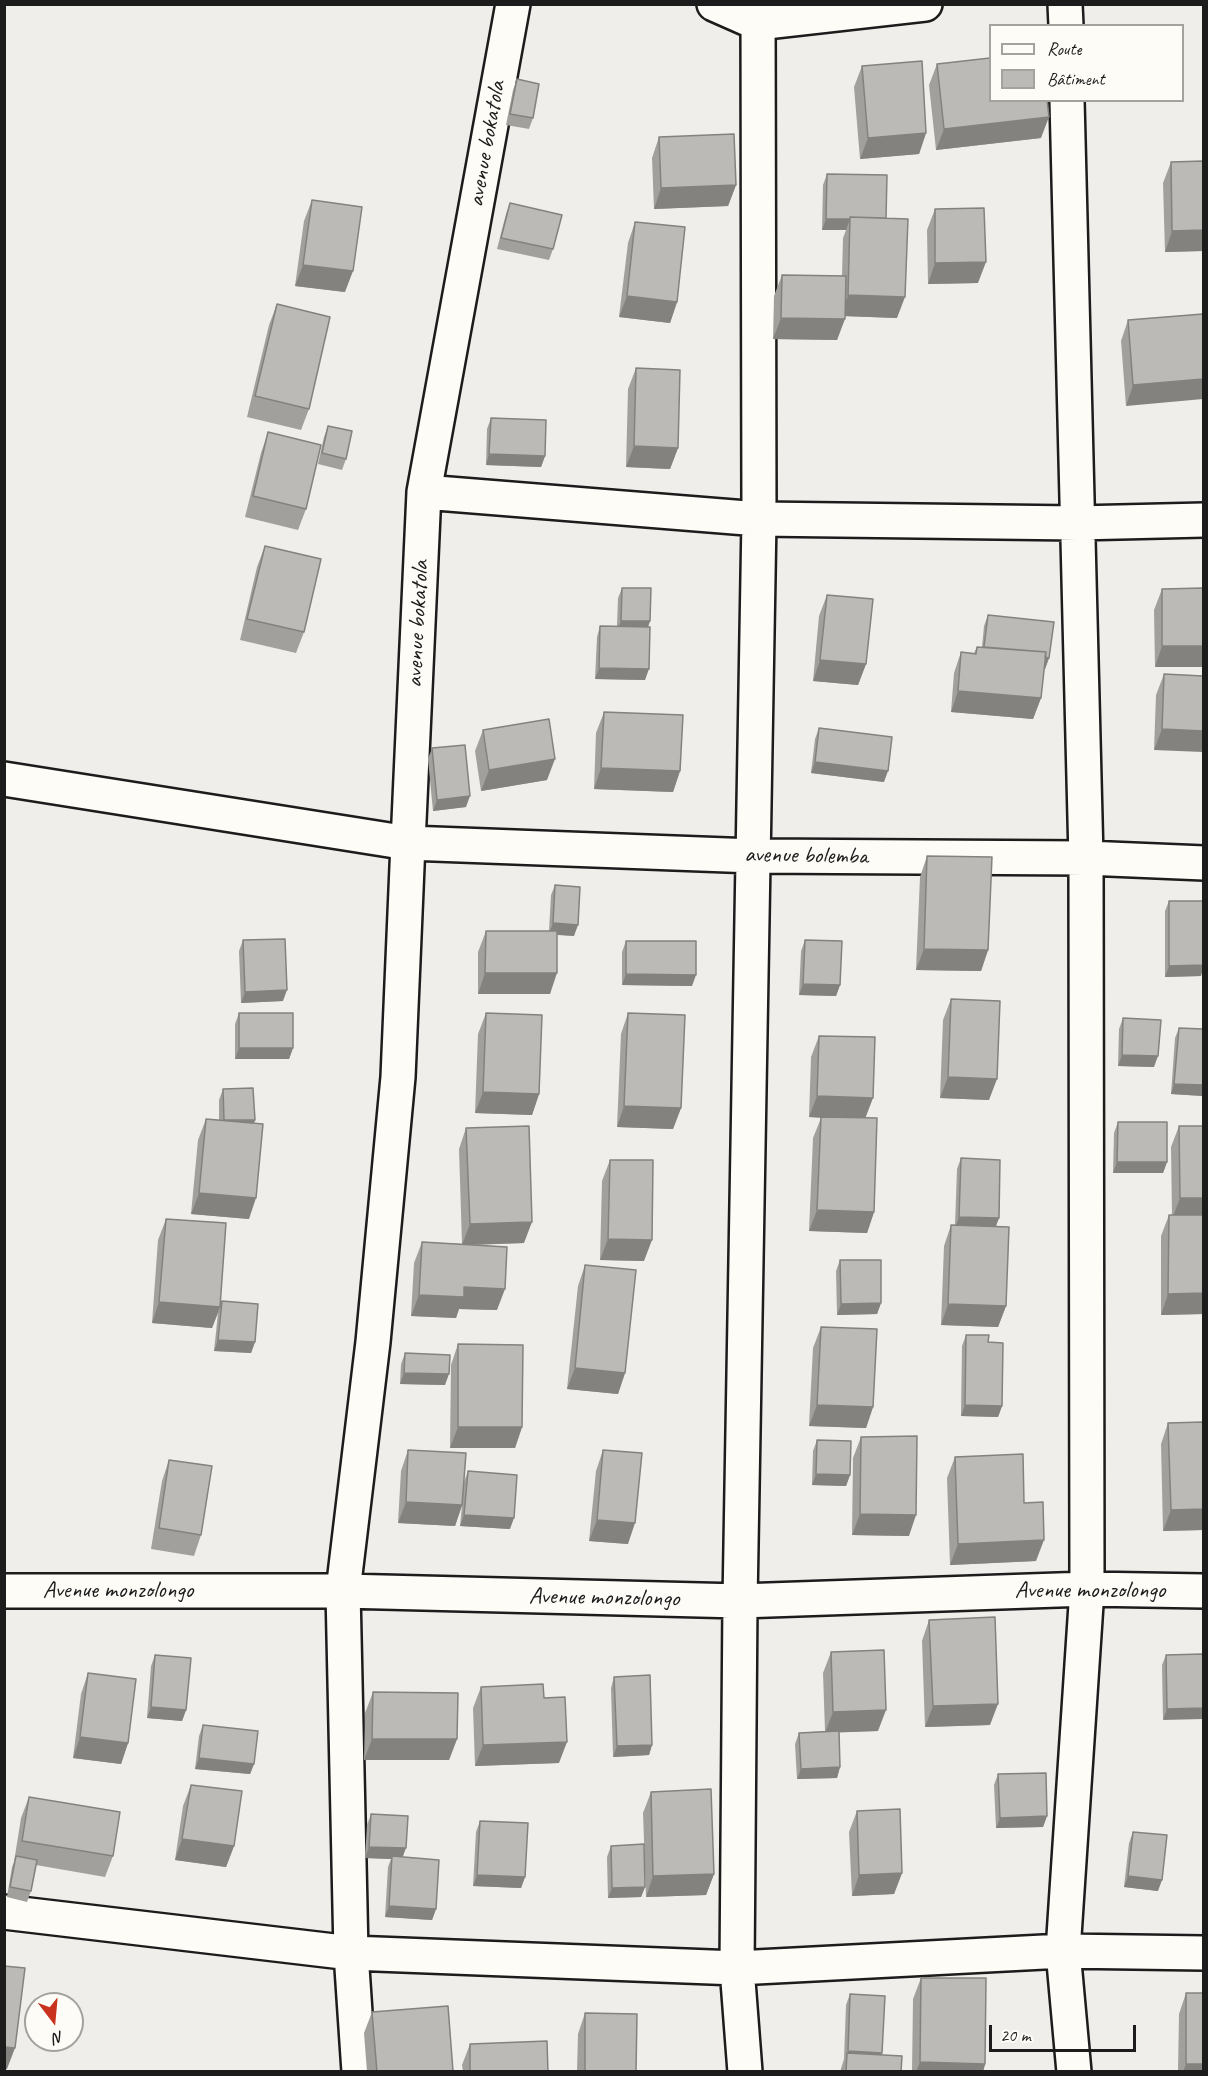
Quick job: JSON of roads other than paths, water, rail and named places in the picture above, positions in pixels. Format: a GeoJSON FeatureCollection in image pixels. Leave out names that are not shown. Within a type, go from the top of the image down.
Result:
{"type":"FeatureCollection","features":[{"type":"Feature","properties":{"kind":"street","name":"avenue bokatola"},"geometry":{"type":"LineString","coordinates":[[359,2072],[351,1953],[343,1591],[373,1342],[398,1077],[424,492],[513,4]]}},
{"type":"Feature","properties":{"kind":"street"},"geometry":{"type":"LineString","coordinates":[[714,4],[758,14],[925,4]]}},
{"type":"Feature","properties":{"kind":"street"},"geometry":{"type":"LineString","coordinates":[[1065,4],[1066,24]]}},
{"type":"Feature","properties":{"kind":"street"},"geometry":{"type":"LineString","coordinates":[[745,2072],[736,1968],[740,1601],[759,519],[758,14]]}},
{"type":"Feature","properties":{"kind":"street"},"geometry":{"type":"LineString","coordinates":[[1067,102],[1086,858],[1087,1588],[1063,1951],[1074,2072]]}},
{"type":"Feature","properties":{"kind":"street"},"geometry":{"type":"LineString","coordinates":[[424,492],[759,519],[1077,523],[1203,520]]}},
{"type":"Feature","properties":{"kind":"street"},"geometry":{"type":"LineString","coordinates":[[4,779],[408,843]]}},
{"type":"Feature","properties":{"kind":"street","name":"avenue bolemba"},"geometry":{"type":"LineString","coordinates":[[408,843],[754,856],[1086,858],[1203,863]]}},
{"type":"Feature","properties":{"kind":"street","name":"Avenue monzolongo"},"geometry":{"type":"LineString","coordinates":[[4,1592],[343,1591],[740,1601],[1087,1588],[1203,1591]]}},
{"type":"Feature","properties":{"kind":"street"},"geometry":{"type":"LineString","coordinates":[[4,1912],[351,1953],[736,1968],[1063,1951],[1203,1953]]}}]}
